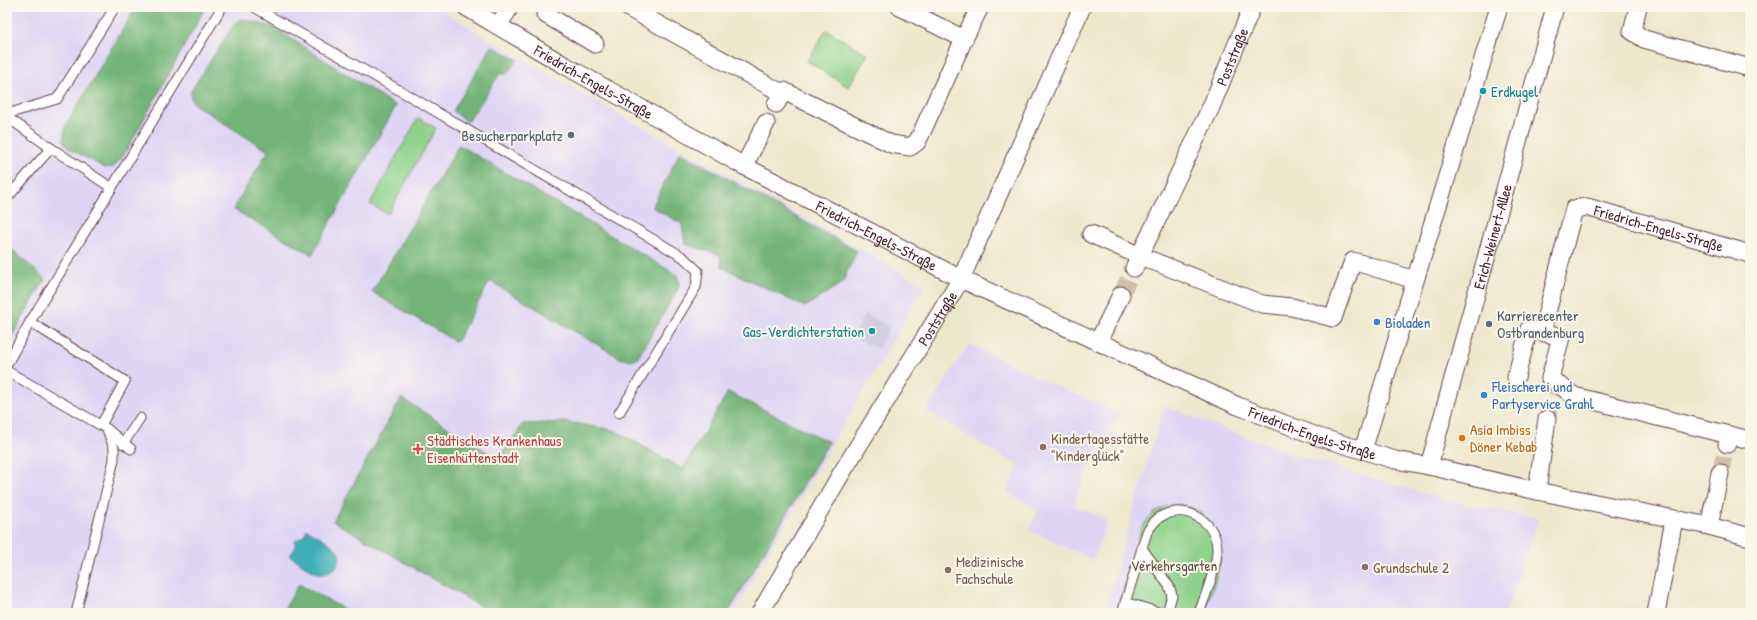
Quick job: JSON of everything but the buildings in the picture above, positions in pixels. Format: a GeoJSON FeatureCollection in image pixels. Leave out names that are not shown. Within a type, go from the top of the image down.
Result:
{"type":"FeatureCollection","features":[{"type":"Feature","properties":{"kind":"street","name":"Friedrich-Engels-Straße"},"geometry":{"type":"LineString","coordinates":[[466,7],[564,65],[744,166],[961,279],[1238,406],[1319,437],[1395,460],[1429,466],[1674,520],[1709,526],[1750,537]]}},
{"type":"Feature","properties":{"kind":"street"},"geometry":{"type":"LineString","coordinates":[[498,26],[510,7]]}},
{"type":"Feature","properties":{"kind":"street"},"geometry":{"type":"LineString","coordinates":[[550,7],[545,14],[595,44]]}},
{"type":"Feature","properties":{"kind":"street"},"geometry":{"type":"LineString","coordinates":[[627,7],[778,91],[780,97],[891,144],[910,147],[917,142],[980,7]]}},
{"type":"Feature","properties":{"kind":"street"},"geometry":{"type":"LineString","coordinates":[[900,7],[964,39]]}},
{"type":"Feature","properties":{"kind":"street","name":"Poststraße"},"geometry":{"type":"LineString","coordinates":[[760,613],[841,474],[961,279],[1082,7]]}},
{"type":"Feature","properties":{"kind":"street","name":"Poststraße"},"geometry":{"type":"LineString","coordinates":[[1137,262],[1211,107],[1252,7]]}},
{"type":"Feature","properties":{"kind":"street"},"geometry":{"type":"LineString","coordinates":[[1363,450],[1499,7]]}},
{"type":"Feature","properties":{"kind":"street","name":"Erich-Weinert-Allee"},"geometry":{"type":"LineString","coordinates":[[1429,466],[1555,7]]}},
{"type":"Feature","properties":{"kind":"street"},"geometry":{"type":"LineString","coordinates":[[1638,7],[1632,31],[1644,39],[1750,68]]}},
{"type":"Feature","properties":{"kind":"street"},"geometry":{"type":"LineString","coordinates":[[744,166],[766,123]]}},
{"type":"Feature","properties":{"kind":"street","name":"Friedrich-Engels-Straße"},"geometry":{"type":"LineString","coordinates":[[1542,332],[1574,209],[1587,207],[1750,254]]}},
{"type":"Feature","properties":{"kind":"street"},"geometry":{"type":"LineString","coordinates":[[1091,234],[1137,262],[1262,304],[1292,307],[1333,318],[1353,261],[1415,280]]}},
{"type":"Feature","properties":{"kind":"street"},"geometry":{"type":"LineString","coordinates":[[1098,342],[1121,295]]}},
{"type":"Feature","properties":{"kind":"street"},"geometry":{"type":"LineString","coordinates":[[1516,377],[1528,329],[1561,337],[1550,378],[1554,387],[1574,396],[1728,439],[1750,440]]}},
{"type":"Feature","properties":{"kind":"street"},"geometry":{"type":"LineString","coordinates":[[1537,491],[1547,419]]}},
{"type":"Feature","properties":{"kind":"street"},"geometry":{"type":"LineString","coordinates":[[1709,526],[1720,473]]}},
{"type":"Feature","properties":{"kind":"street"},"geometry":{"type":"LineString","coordinates":[[1656,613],[1674,520]]}},
{"type":"Feature","properties":{"kind":"lane"},"geometry":{"type":"LineString","coordinates":[[7,114],[57,99],[115,7]]}},
{"type":"Feature","properties":{"kind":"lane"},"geometry":{"type":"LineString","coordinates":[[7,364],[30,322],[222,7]]}},
{"type":"Feature","properties":{"kind":"lane"},"geometry":{"type":"LineString","coordinates":[[254,7],[418,100],[683,257],[698,271],[696,287],[619,413]]}},
{"type":"Feature","properties":{"kind":"lane"},"geometry":{"type":"LineString","coordinates":[[7,117],[112,188]]}},
{"type":"Feature","properties":{"kind":"lane"},"geometry":{"type":"LineString","coordinates":[[7,198],[51,148]]}},
{"type":"Feature","properties":{"kind":"lane"},"geometry":{"type":"LineString","coordinates":[[30,322],[125,381],[104,427]]}},
{"type":"Feature","properties":{"kind":"lane"},"geometry":{"type":"LineString","coordinates":[[7,371],[104,427],[131,449]]}},
{"type":"Feature","properties":{"kind":"lane"},"geometry":{"type":"LineString","coordinates":[[123,444],[140,418]]}},
{"type":"Feature","properties":{"kind":"lane"},"geometry":{"type":"LineString","coordinates":[[76,613],[114,460],[114,448],[104,427]]}},
{"type":"Feature","properties":{"kind":"lane"},"geometry":{"type":"LineString","coordinates":[[1122,613],[1147,532],[1154,522],[1162,515],[1172,512],[1192,513],[1201,518],[1209,526],[1215,539],[1216,556],[1200,613]]}},
{"type":"Feature","properties":{"kind":"lane"},"geometry":{"type":"LineString","coordinates":[[1142,548],[1169,586],[1172,595],[1167,613]]}},
{"type":"Feature","properties":{"kind":"lane"},"geometry":{"type":"LineString","coordinates":[[1125,602],[1161,613]]}},
{"type":"Feature","properties":{"kind":"shaded area","name":"Städtisches Krankenhaus Eisenhüttenstadt"},"geometry":{"type":"Polygon","coordinates":[[[7,7],[436,7],[549,75],[925,286],[733,613],[7,613],[7,7]]]}},
{"type":"Feature","properties":{"kind":"shaded area"},"geometry":{"type":"Polygon","coordinates":[[[865,314],[890,327],[878,349],[852,337],[865,314]]]}},
{"type":"Feature","properties":{"kind":"shaded area","name":"Kindertagesstätte \"Kinderglück\""},"geometry":{"type":"Polygon","coordinates":[[[969,344],[1044,381],[1120,413],[1109,440],[1103,438],[1096,454],[1094,453],[1073,506],[1108,519],[1093,560],[1029,530],[1038,511],[1007,491],[1019,466],[926,411],[969,344]]]}},
{"type":"Feature","properties":{"kind":"shaded area"},"geometry":{"type":"Polygon","coordinates":[[[1164,406],[1291,454],[1439,498],[1538,519],[1506,613],[1104,613],[1164,406]]]}},
{"type":"Feature","properties":{"kind":"green space"},"geometry":{"type":"Polygon","coordinates":[[[136,7],[206,7],[124,155],[114,167],[105,168],[68,148],[63,140],[66,125],[136,7]]]}},
{"type":"Feature","properties":{"kind":"green space"},"geometry":{"type":"Polygon","coordinates":[[[242,19],[273,27],[396,106],[312,255],[233,209],[268,151],[194,104],[191,98],[191,91],[234,24],[242,19]]]}},
{"type":"Feature","properties":{"kind":"green space"},"geometry":{"type":"Polygon","coordinates":[[[826,30],[868,54],[848,87],[807,61],[826,30]]]}},
{"type":"Feature","properties":{"kind":"green space"},"geometry":{"type":"Polygon","coordinates":[[[492,46],[518,60],[505,75],[501,72],[468,122],[453,111],[492,46]]]}},
{"type":"Feature","properties":{"kind":"green space"},"geometry":{"type":"Polygon","coordinates":[[[418,118],[436,128],[388,214],[370,204],[418,118]]]}},
{"type":"Feature","properties":{"kind":"green space"},"geometry":{"type":"Polygon","coordinates":[[[459,145],[677,275],[679,282],[678,289],[637,359],[627,360],[620,358],[490,281],[456,342],[372,292],[459,145]]]}},
{"type":"Feature","properties":{"kind":"green space"},"geometry":{"type":"Polygon","coordinates":[[[680,152],[857,251],[842,283],[805,307],[722,267],[720,255],[685,244],[682,224],[652,207],[680,152]]]}},
{"type":"Feature","properties":{"kind":"green space"},"geometry":{"type":"Polygon","coordinates":[[[7,245],[45,279],[7,345],[7,245]]]}},
{"type":"Feature","properties":{"kind":"green space"},"geometry":{"type":"Polygon","coordinates":[[[728,392],[829,442],[728,613],[492,613],[333,521],[401,398],[498,459],[523,424],[567,422],[614,430],[683,469],[728,392]]]}},
{"type":"Feature","properties":{"kind":"green space","name":"Verkehrsgarten"},"geometry":{"type":"Polygon","coordinates":[[[1179,505],[1189,507],[1204,516],[1215,529],[1218,538],[1220,547],[1220,563],[1204,613],[1116,613],[1141,529],[1149,518],[1157,511],[1166,507],[1179,505]]]}},
{"type":"Feature","properties":{"kind":"green space"},"geometry":{"type":"Polygon","coordinates":[[[299,584],[351,613],[282,613],[299,584]]]}},
{"type":"Feature","properties":{"kind":"water"},"geometry":{"type":"Polygon","coordinates":[[[307,529],[330,543],[339,553],[339,562],[333,570],[325,574],[316,573],[290,556],[295,548],[295,541],[304,536],[307,529]]]}},
{"type":"Feature","properties":{"kind":"tunnel"},"geometry":{"type":"LineString","coordinates":[[1121,295],[1134,268]]}},
{"type":"Feature","properties":{"kind":"tunnel"},"geometry":{"type":"LineString","coordinates":[[1547,419],[1553,392]]}},
{"type":"Feature","properties":{"kind":"tunnel"},"geometry":{"type":"LineString","coordinates":[[1720,473],[1727,444]]}},
{"type":"Feature","properties":{"kind":"place","name":"Erdkugel"},"geometry":{"type":"Point","coordinates":[1483,91]}},
{"type":"Feature","properties":{"kind":"place","name":"Besucherparkplatz"},"geometry":{"type":"Point","coordinates":[571,135]}},
{"type":"Feature","properties":{"kind":"place","name":"Bioladen"},"geometry":{"type":"Point","coordinates":[1377,322]}},
{"type":"Feature","properties":{"kind":"place","name":"Karrierecenter Ostbrandenburg"},"geometry":{"type":"Point","coordinates":[1489,324]}},
{"type":"Feature","properties":{"kind":"place","name":"Gas-Verdichterstation"},"geometry":{"type":"Point","coordinates":[872,331]}},
{"type":"Feature","properties":{"kind":"place","name":"Fleischerei und Partyservice Grahl"},"geometry":{"type":"Point","coordinates":[1484,395]}},
{"type":"Feature","properties":{"kind":"place","name":"Asia Imbiss Döner Kebab"},"geometry":{"type":"Point","coordinates":[1462,438]}},
{"type":"Feature","properties":{"kind":"place","name":"Kindertagesstätte \"Kinderglück\""},"geometry":{"type":"Point","coordinates":[1043,447]}},
{"type":"Feature","properties":{"kind":"place","name":"Städtisches Krankenhaus Eisenhüttenstadt"},"geometry":{"type":"Point","coordinates":[418,449]}},
{"type":"Feature","properties":{"kind":"place","name":"Grundschule 2"},"geometry":{"type":"Point","coordinates":[1365,567]}},
{"type":"Feature","properties":{"kind":"place","name":"Medizinische Fachschule"},"geometry":{"type":"Point","coordinates":[948,570]}}]}
